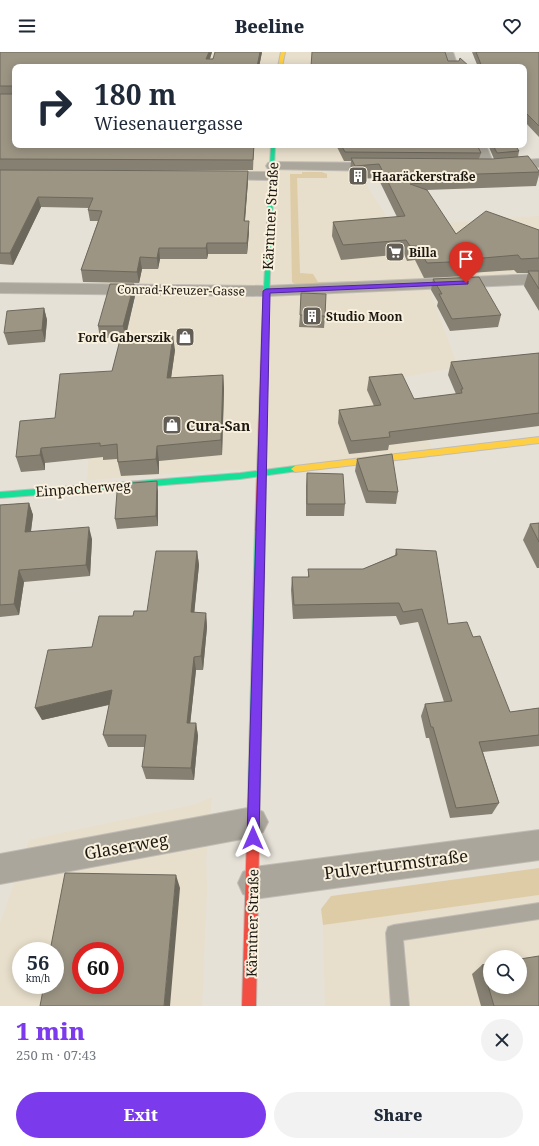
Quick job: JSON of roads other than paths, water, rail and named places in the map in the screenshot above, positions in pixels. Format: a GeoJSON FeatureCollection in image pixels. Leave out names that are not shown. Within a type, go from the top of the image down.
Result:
{"type":"FeatureCollection","features":[{"type":"Feature","properties":{"kind":"main road"},"geometry":{"type":"LineString","coordinates":[[281,64],[283,52]]}},
{"type":"Feature","properties":{"kind":"main road","name":"Kärntner Straße"},"geometry":{"type":"LineString","coordinates":[[250,1006],[254,883],[253,822],[266,291],[273,148]]}},
{"type":"Feature","properties":{"kind":"main road","name":"Einpacherweg"},"geometry":{"type":"LineString","coordinates":[[0,495],[262,473],[539,440]]}},
{"type":"Feature","properties":{"kind":"street"},"geometry":{"type":"LineString","coordinates":[[448,52],[451,64]]}},
{"type":"Feature","properties":{"kind":"street"},"geometry":{"type":"LineString","coordinates":[[481,148],[490,167]]}},
{"type":"Feature","properties":{"kind":"street"},"geometry":{"type":"LineString","coordinates":[[474,167],[539,163]]}},
{"type":"Feature","properties":{"kind":"street"},"geometry":{"type":"LineString","coordinates":[[205,176],[272,171],[397,167]]}},
{"type":"Feature","properties":{"kind":"street","name":"Conrad-Kreuzer-Gasse"},"geometry":{"type":"LineString","coordinates":[[0,288],[266,291],[539,279]]}},
{"type":"Feature","properties":{"kind":"street"},"geometry":{"type":"LineString","coordinates":[[0,295],[46,288]]}},
{"type":"Feature","properties":{"kind":"street","name":"Glaserweg"},"geometry":{"type":"LineString","coordinates":[[0,869],[253,822]]}},
{"type":"Feature","properties":{"kind":"street","name":"Pulverturmstraße"},"geometry":{"type":"LineString","coordinates":[[254,883],[539,846]]}},
{"type":"Feature","properties":{"kind":"lane"},"geometry":{"type":"LineString","coordinates":[[400,1006],[394,933],[539,911]]}},
{"type":"Feature","properties":{"kind":"place","name":"Haaräckerstraße"},"geometry":{"type":"Point","coordinates":[358,176]}},
{"type":"Feature","properties":{"kind":"place","name":"Billa"},"geometry":{"type":"Point","coordinates":[395,252]}},
{"type":"Feature","properties":{"kind":"place","name":"Studio Moon"},"geometry":{"type":"Point","coordinates":[312,316]}},
{"type":"Feature","properties":{"kind":"place","name":"Ford Gaberszik"},"geometry":{"type":"Point","coordinates":[185,337]}},
{"type":"Feature","properties":{"kind":"place","name":"Cura-San"},"geometry":{"type":"Point","coordinates":[172,425]}}]}
